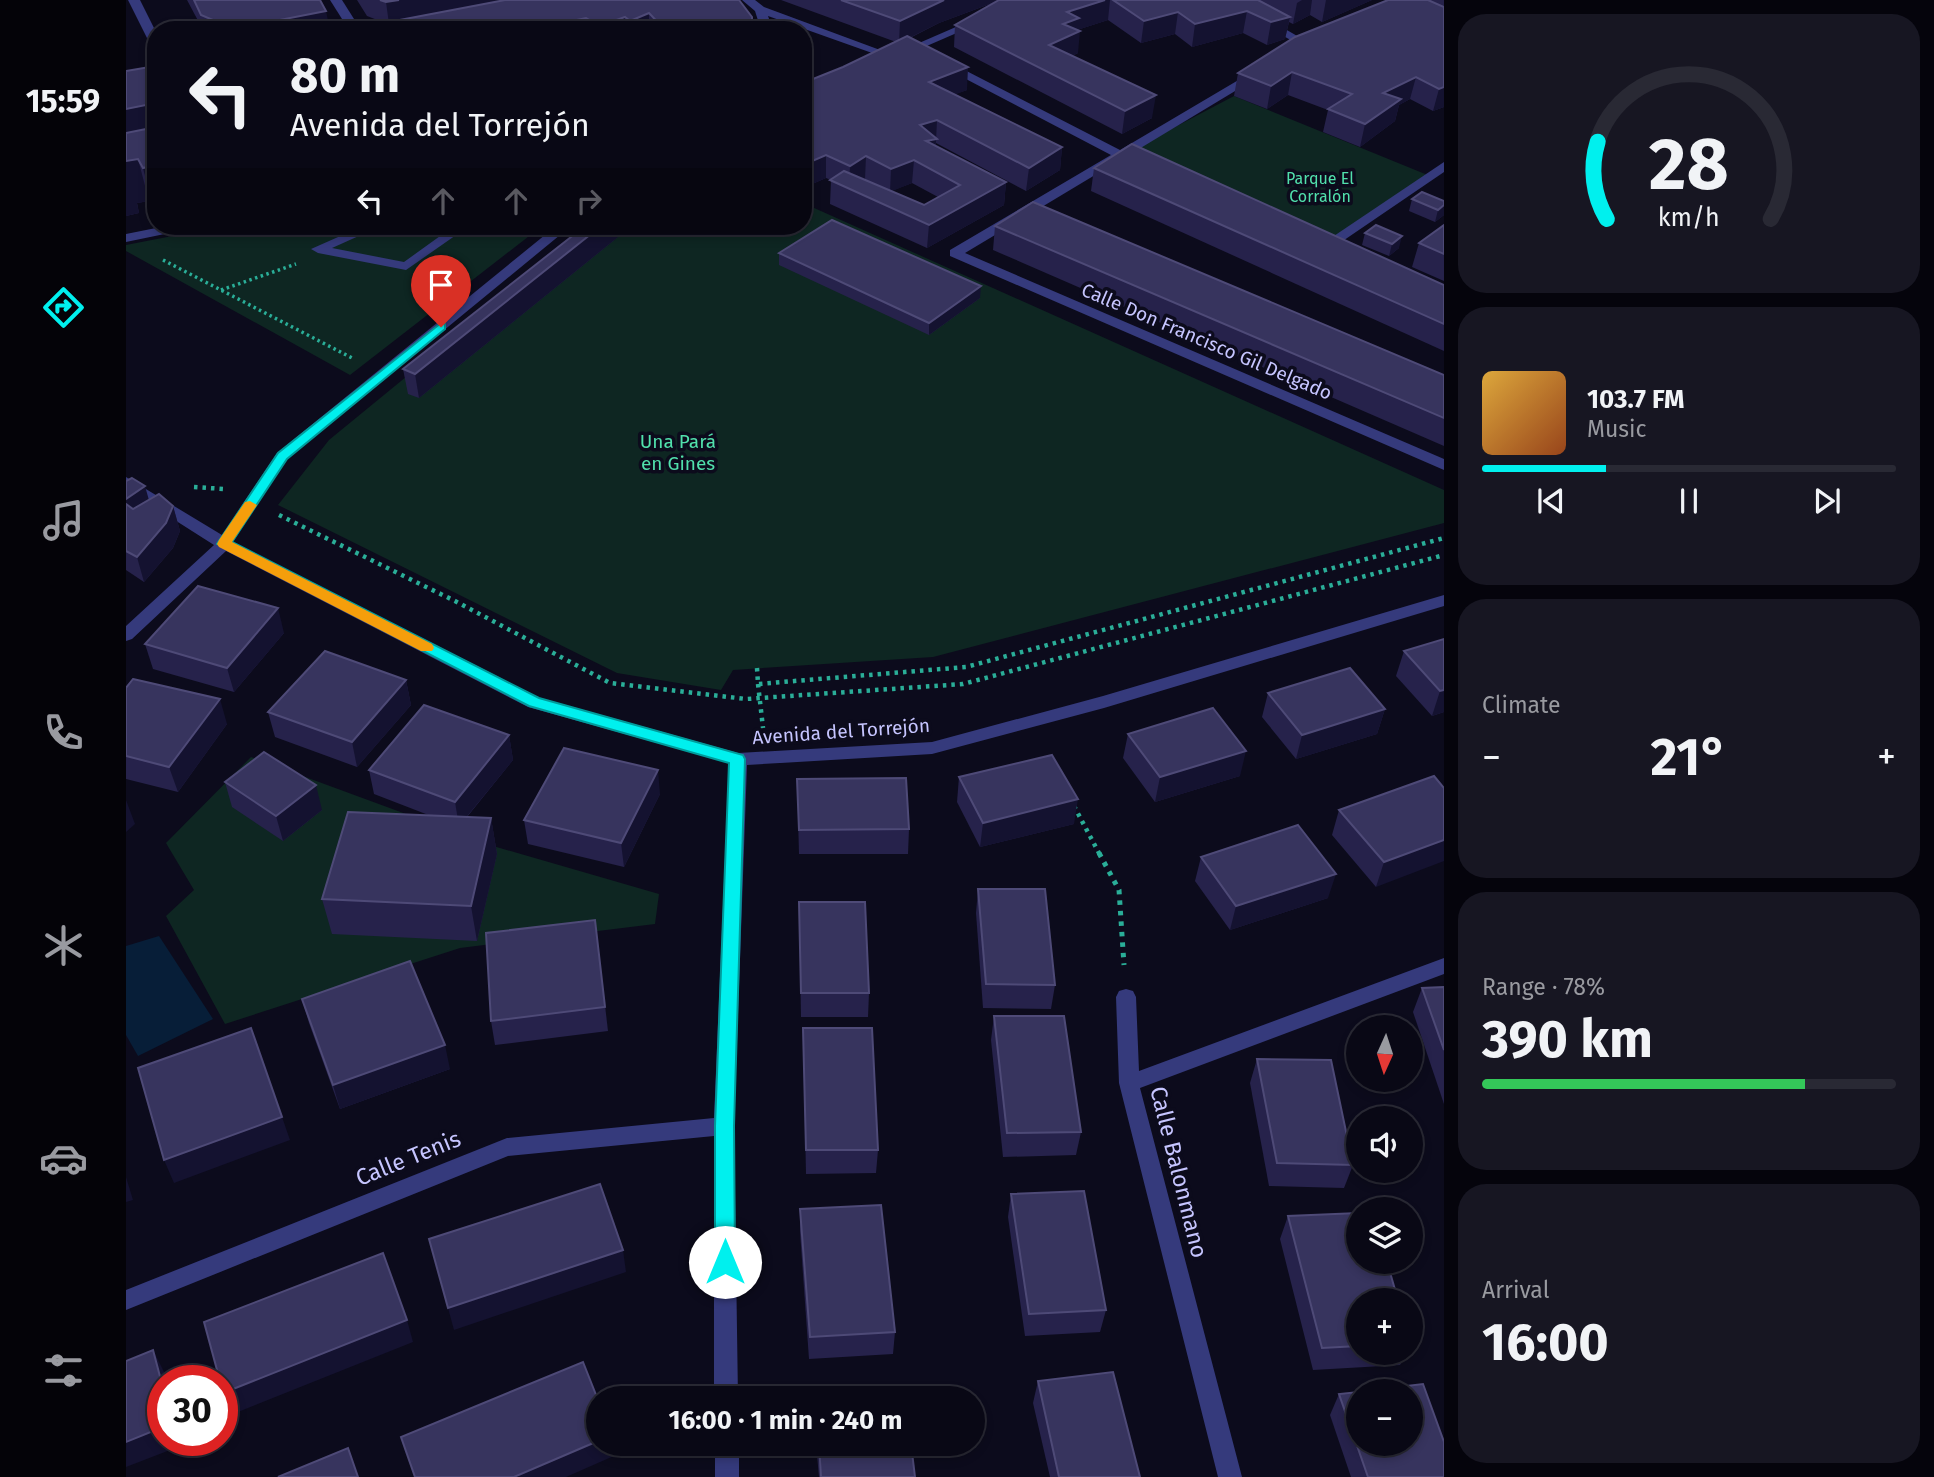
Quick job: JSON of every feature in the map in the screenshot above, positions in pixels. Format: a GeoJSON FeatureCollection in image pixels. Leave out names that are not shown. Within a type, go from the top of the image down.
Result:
{"type":"FeatureCollection","features":[{"type":"Feature","properties":{"kind":"street"},"geometry":{"type":"LineString","coordinates":[[134,0],[147,26]]}},
{"type":"Feature","properties":{"kind":"street"},"geometry":{"type":"LineString","coordinates":[[337,0],[350,21]]}},
{"type":"Feature","properties":{"kind":"street"},"geometry":{"type":"LineString","coordinates":[[1227,0],[1306,45]]}},
{"type":"Feature","properties":{"kind":"street"},"geometry":{"type":"LineString","coordinates":[[753,3],[762,21]]}},
{"type":"Feature","properties":{"kind":"street"},"geometry":{"type":"LineString","coordinates":[[753,3],[800,21]]}},
{"type":"Feature","properties":{"kind":"street"},"geometry":{"type":"LineString","coordinates":[[880,62],[893,57],[926,54],[990,16]]}},
{"type":"Feature","properties":{"kind":"street"},"geometry":{"type":"LineString","coordinates":[[812,26],[893,57]]}},
{"type":"Feature","properties":{"kind":"street"},"geometry":{"type":"LineString","coordinates":[[926,54],[1144,167]]}},
{"type":"Feature","properties":{"kind":"street"},"geometry":{"type":"LineString","coordinates":[[1120,156],[1271,65]]}},
{"type":"Feature","properties":{"kind":"street","name":"Calle Don Francisco Gil Delgado"},"geometry":{"type":"LineString","coordinates":[[1120,156],[955,253],[1444,465]]}},
{"type":"Feature","properties":{"kind":"street"},"geometry":{"type":"LineString","coordinates":[[1326,246],[1444,166]]}},
{"type":"Feature","properties":{"kind":"street"},"geometry":{"type":"LineString","coordinates":[[126,239],[147,234]]}},
{"type":"Feature","properties":{"kind":"street"},"geometry":{"type":"LineString","coordinates":[[350,235],[318,248],[406,266],[449,235]]}},
{"type":"Feature","properties":{"kind":"street"},"geometry":{"type":"LineString","coordinates":[[126,635],[224,544],[282,456],[553,235]]}},
{"type":"Feature","properties":{"kind":"street","name":"Avenida del Torrejón"},"geometry":{"type":"LineString","coordinates":[[126,482],[224,544],[534,702],[737,759],[932,748],[1092,706],[1444,600]]}},
{"type":"Feature","properties":{"kind":"street"},"geometry":{"type":"LineString","coordinates":[[726,1386],[724,1126],[737,759]]}},
{"type":"Feature","properties":{"kind":"street","name":"Calle Balonmano"},"geometry":{"type":"LineString","coordinates":[[1230,1477],[1129,1083],[1444,966]]}},
{"type":"Feature","properties":{"kind":"street"},"geometry":{"type":"LineString","coordinates":[[1126,998],[1129,1083]]}},
{"type":"Feature","properties":{"kind":"street","name":"Calle Tenis"},"geometry":{"type":"LineString","coordinates":[[126,1300],[507,1147],[724,1126]]}},
{"type":"Feature","properties":{"kind":"street"},"geometry":{"type":"LineString","coordinates":[[727,1456],[727,1477]]}},
{"type":"Feature","properties":{"kind":"path"},"geometry":{"type":"LineString","coordinates":[[220,290],[334,251]]}},
{"type":"Feature","properties":{"kind":"path"},"geometry":{"type":"LineString","coordinates":[[162,260],[383,374]]}},
{"type":"Feature","properties":{"kind":"path"},"geometry":{"type":"LineString","coordinates":[[181,487],[220,487],[455,601],[610,683],[746,699],[963,684],[1444,555]]}},
{"type":"Feature","properties":{"kind":"path"},"geometry":{"type":"LineString","coordinates":[[758,684],[966,667],[1444,538]]}},
{"type":"Feature","properties":{"kind":"path"},"geometry":{"type":"LineString","coordinates":[[757,668],[766,758]]}},
{"type":"Feature","properties":{"kind":"path"},"geometry":{"type":"LineString","coordinates":[[1068,793],[1119,890],[1126,998]]}},
{"type":"Feature","properties":{"kind":"green space","name":"Parque El Corralón"},"geometry":{"type":"Polygon","coordinates":[[[1234,96],[1430,176],[1326,246],[1120,156],[1234,96]]]}},
{"type":"Feature","properties":{"kind":"green space","name":"Una Pará en Gines"},"geometry":{"type":"Polygon","coordinates":[[[812,207],[1444,490],[1444,523],[933,657],[733,670],[721,690],[617,673],[278,505],[329,440],[579,235],[812,235],[812,207]]]}},
{"type":"Feature","properties":{"kind":"green space"},"geometry":{"type":"Polygon","coordinates":[[[178,235],[530,235],[350,375],[126,251],[126,245],[178,235]]]}},
{"type":"Feature","properties":{"kind":"green space"},"geometry":{"type":"Polygon","coordinates":[[[251,757],[493,846],[659,894],[655,924],[460,948],[225,1024],[166,916],[194,890],[166,843],[251,757]]]}},
{"type":"Feature","properties":{"kind":"water"},"geometry":{"type":"Polygon","coordinates":[[[159,936],[213,1019],[138,1056],[126,1035],[126,946],[159,936]]]}},
{"type":"Feature","properties":{"kind":"building"},"geometry":{"type":"Polygon","coordinates":[[[194,0],[320,0],[326,11],[275,21],[215,21],[201,15],[194,0]]]}},
{"type":"Feature","properties":{"kind":"building"},"geometry":{"type":"Polygon","coordinates":[[[505,0],[739,0],[752,17],[752,21],[657,21],[649,13],[630,21],[625,17],[614,21],[591,21],[586,18],[572,21],[394,21],[505,0]]]}},
{"type":"Feature","properties":{"kind":"building"},"geometry":{"type":"Polygon","coordinates":[[[841,0],[944,0],[900,21],[841,0]]]}},
{"type":"Feature","properties":{"kind":"building"},"geometry":{"type":"Polygon","coordinates":[[[999,0],[1105,0],[1067,12],[1079,18],[1063,24],[1080,31],[1049,45],[1156,95],[1125,111],[955,25],[999,0]]]}},
{"type":"Feature","properties":{"kind":"building"},"geometry":{"type":"Polygon","coordinates":[[[1113,0],[1258,0],[1290,17],[1271,22],[1247,11],[1195,24],[1178,12],[1144,21],[1113,0]]]}},
{"type":"Feature","properties":{"kind":"building"},"geometry":{"type":"Polygon","coordinates":[[[1388,0],[1428,0],[1444,7],[1444,87],[1439,89],[1416,77],[1383,93],[1401,99],[1365,124],[1328,109],[1352,94],[1292,72],[1271,86],[1238,73],[1295,37],[1388,0]]]}},
{"type":"Feature","properties":{"kind":"building"},"geometry":{"type":"Polygon","coordinates":[[[907,36],[968,67],[929,82],[1062,147],[1029,168],[937,120],[920,125],[937,139],[926,141],[1006,182],[929,225],[830,180],[844,171],[924,205],[960,185],[914,160],[891,169],[866,156],[850,166],[826,155],[812,161],[812,79],[907,36]]]}},
{"type":"Feature","properties":{"kind":"building"},"geometry":{"type":"Polygon","coordinates":[[[147,68],[147,105],[126,109],[126,71],[147,68]]]}},
{"type":"Feature","properties":{"kind":"building"},"geometry":{"type":"Polygon","coordinates":[[[147,129],[147,167],[143,168],[138,159],[126,161],[126,133],[147,129]]]}},
{"type":"Feature","properties":{"kind":"building"},"geometry":{"type":"Polygon","coordinates":[[[1132,144],[1444,285],[1444,324],[1094,168],[1132,144]]]}},
{"type":"Feature","properties":{"kind":"building"},"geometry":{"type":"Polygon","coordinates":[[[1422,192],[1444,201],[1444,205],[1438,210],[1412,199],[1422,192]]]}},
{"type":"Feature","properties":{"kind":"building"},"geometry":{"type":"Polygon","coordinates":[[[1033,202],[1444,375],[1444,418],[995,226],[1033,202]]]}},
{"type":"Feature","properties":{"kind":"building"},"geometry":{"type":"Polygon","coordinates":[[[832,220],[981,286],[929,323],[779,253],[812,235],[832,220]]]}},
{"type":"Feature","properties":{"kind":"building"},"geometry":{"type":"Polygon","coordinates":[[[1376,225],[1402,236],[1392,244],[1365,233],[1376,225]]]}},
{"type":"Feature","properties":{"kind":"building"},"geometry":{"type":"Polygon","coordinates":[[[1444,225],[1444,254],[1419,243],[1444,225]]]}},
{"type":"Feature","properties":{"kind":"building"},"geometry":{"type":"Polygon","coordinates":[[[574,235],[590,235],[415,374],[403,369],[574,235]]]}},
{"type":"Feature","properties":{"kind":"building"},"geometry":{"type":"Polygon","coordinates":[[[132,478],[145,486],[126,499],[126,481],[132,478]]]}},
{"type":"Feature","properties":{"kind":"building"},"geometry":{"type":"Polygon","coordinates":[[[159,494],[173,506],[166,523],[137,557],[126,551],[126,504],[133,509],[159,494]]]}},
{"type":"Feature","properties":{"kind":"building"},"geometry":{"type":"Polygon","coordinates":[[[198,586],[278,608],[227,668],[145,644],[198,586]]]}},
{"type":"Feature","properties":{"kind":"building"},"geometry":{"type":"Polygon","coordinates":[[[1444,639],[1444,690],[1440,691],[1404,651],[1444,639]]]}},
{"type":"Feature","properties":{"kind":"building"},"geometry":{"type":"Polygon","coordinates":[[[325,651],[406,680],[352,742],[268,712],[325,651]]]}},
{"type":"Feature","properties":{"kind":"building"},"geometry":{"type":"Polygon","coordinates":[[[1350,668],[1385,709],[1302,735],[1268,693],[1350,668]]]}},
{"type":"Feature","properties":{"kind":"building"},"geometry":{"type":"Polygon","coordinates":[[[133,679],[220,699],[169,767],[126,756],[126,688],[133,679]]]}},
{"type":"Feature","properties":{"kind":"building"},"geometry":{"type":"Polygon","coordinates":[[[424,705],[509,735],[455,802],[369,770],[424,705]]]}},
{"type":"Feature","properties":{"kind":"building"},"geometry":{"type":"Polygon","coordinates":[[[1213,708],[1246,751],[1160,777],[1128,734],[1213,708]]]}},
{"type":"Feature","properties":{"kind":"building"},"geometry":{"type":"Polygon","coordinates":[[[564,748],[658,770],[621,843],[524,820],[564,748]]]}},
{"type":"Feature","properties":{"kind":"building"},"geometry":{"type":"Polygon","coordinates":[[[264,752],[316,785],[276,816],[225,782],[264,752]]]}},
{"type":"Feature","properties":{"kind":"building"},"geometry":{"type":"Polygon","coordinates":[[[1052,755],[1078,799],[983,823],[959,777],[1052,755]]]}},
{"type":"Feature","properties":{"kind":"building"},"geometry":{"type":"Polygon","coordinates":[[[1434,776],[1444,788],[1444,840],[1384,862],[1339,810],[1434,776]]]}},
{"type":"Feature","properties":{"kind":"building"},"geometry":{"type":"Polygon","coordinates":[[[906,778],[909,829],[799,830],[797,779],[906,778]]]}},
{"type":"Feature","properties":{"kind":"building"},"geometry":{"type":"Polygon","coordinates":[[[348,812],[491,818],[471,906],[322,899],[348,812]]]}},
{"type":"Feature","properties":{"kind":"building"},"geometry":{"type":"Polygon","coordinates":[[[1298,825],[1336,874],[1236,906],[1201,857],[1298,825]]]}},
{"type":"Feature","properties":{"kind":"building"},"geometry":{"type":"Polygon","coordinates":[[[978,889],[1045,889],[1055,985],[986,984],[978,889]]]}},
{"type":"Feature","properties":{"kind":"building"},"geometry":{"type":"Polygon","coordinates":[[[799,902],[865,902],[869,993],[801,993],[799,902]]]}},
{"type":"Feature","properties":{"kind":"building"},"geometry":{"type":"Polygon","coordinates":[[[595,920],[605,1007],[491,1021],[486,933],[595,920]]]}},
{"type":"Feature","properties":{"kind":"building"},"geometry":{"type":"Polygon","coordinates":[[[410,961],[445,1045],[333,1085],[302,999],[410,961]]]}},
{"type":"Feature","properties":{"kind":"building"},"geometry":{"type":"Polygon","coordinates":[[[1444,987],[1444,1050],[1422,988],[1444,987]]]}},
{"type":"Feature","properties":{"kind":"building"},"geometry":{"type":"Polygon","coordinates":[[[994,1016],[1064,1016],[1081,1132],[1007,1133],[994,1016]]]}},
{"type":"Feature","properties":{"kind":"building"},"geometry":{"type":"Polygon","coordinates":[[[251,1028],[282,1117],[164,1160],[138,1068],[251,1028]]]}},
{"type":"Feature","properties":{"kind":"building"},"geometry":{"type":"Polygon","coordinates":[[[803,1028],[872,1028],[878,1150],[806,1150],[803,1028]]]}},
{"type":"Feature","properties":{"kind":"building"},"geometry":{"type":"Polygon","coordinates":[[[1257,1059],[1331,1060],[1346,1132],[1346,1165],[1277,1163],[1257,1059]]]}},
{"type":"Feature","properties":{"kind":"building"},"geometry":{"type":"Polygon","coordinates":[[[600,1184],[623,1250],[448,1308],[429,1239],[600,1184]]]}},
{"type":"Feature","properties":{"kind":"building"},"geometry":{"type":"Polygon","coordinates":[[[1084,1191],[1106,1310],[1029,1314],[1011,1194],[1084,1191]]]}},
{"type":"Feature","properties":{"kind":"building"},"geometry":{"type":"Polygon","coordinates":[[[881,1205],[895,1332],[810,1337],[800,1209],[881,1205]]]}},
{"type":"Feature","properties":{"kind":"building"},"geometry":{"type":"Polygon","coordinates":[[[1346,1214],[1346,1274],[1390,1274],[1395,1288],[1346,1288],[1346,1347],[1322,1348],[1288,1216],[1346,1214]]]}},
{"type":"Feature","properties":{"kind":"building"},"geometry":{"type":"Polygon","coordinates":[[[383,1253],[407,1320],[238,1387],[238,1365],[216,1365],[204,1322],[383,1253]]]}},
{"type":"Feature","properties":{"kind":"building"},"geometry":{"type":"Polygon","coordinates":[[[153,1350],[157,1365],[147,1365],[147,1433],[126,1442],[126,1361],[153,1350]]]}},
{"type":"Feature","properties":{"kind":"building"},"geometry":{"type":"Polygon","coordinates":[[[583,1362],[592,1386],[586,1386],[586,1446],[514,1477],[415,1477],[401,1437],[583,1362]]]}},
{"type":"Feature","properties":{"kind":"building"},"geometry":{"type":"Polygon","coordinates":[[[1113,1372],[1140,1477],[1059,1477],[1038,1381],[1113,1372]]]}},
{"type":"Feature","properties":{"kind":"building"},"geometry":{"type":"Polygon","coordinates":[[[1423,1384],[1444,1442],[1444,1477],[1368,1477],[1361,1456],[1423,1456],[1423,1384]]]}},
{"type":"Feature","properties":{"kind":"building"},"geometry":{"type":"Polygon","coordinates":[[[1346,1393],[1346,1414],[1339,1394],[1346,1393]]]}},
{"type":"Feature","properties":{"kind":"building"},"geometry":{"type":"Polygon","coordinates":[[[348,1448],[358,1477],[278,1477],[348,1448]]]}},
{"type":"Feature","properties":{"kind":"building"},"geometry":{"type":"Polygon","coordinates":[[[820,1456],[912,1456],[915,1477],[821,1477],[820,1456]]]}},
{"type":"Feature","properties":{"kind":"slow traffic"},"geometry":{"type":"LineString","coordinates":[[250,505],[224,544],[427,648]]}},
{"type":"Feature","properties":{"kind":"route"},"geometry":{"type":"LineString","coordinates":[[441,327],[282,456],[224,544],[534,702],[737,759],[724,1126],[725,1262]]}}]}
